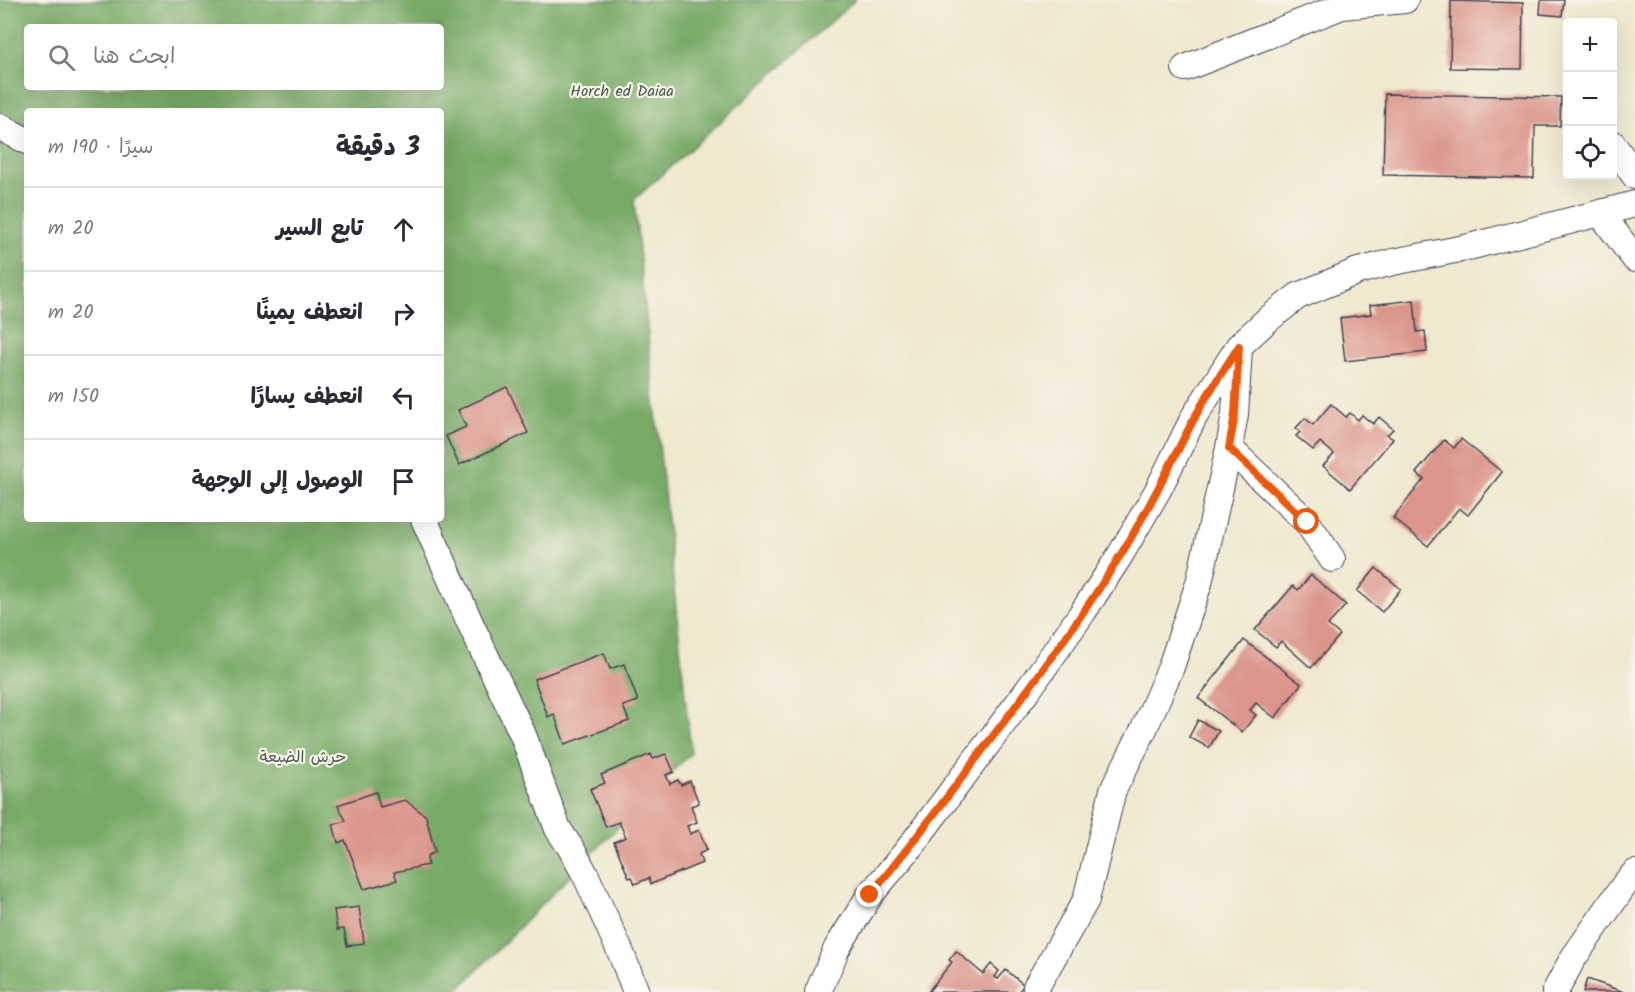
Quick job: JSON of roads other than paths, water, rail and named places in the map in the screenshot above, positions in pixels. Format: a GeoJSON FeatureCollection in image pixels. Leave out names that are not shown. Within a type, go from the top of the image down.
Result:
{"type":"FeatureCollection","features":[{"type":"Feature","properties":{"kind":"street"},"geometry":{"type":"LineString","coordinates":[[1185,68],[1342,6],[1405,0]]}},
{"type":"Feature","properties":{"kind":"street"},"geometry":{"type":"LineString","coordinates":[[0,127],[24,139]]}},
{"type":"Feature","properties":{"kind":"street"},"geometry":{"type":"LineString","coordinates":[[1617,150],[1635,176]]}},
{"type":"Feature","properties":{"kind":"street"},"geometry":{"type":"LineString","coordinates":[[818,992],[837,948],[870,895],[907,851],[1022,699],[1095,594],[1158,490],[1194,417],[1239,346],[1298,296],[1358,271],[1465,248],[1635,204]]}},
{"type":"Feature","properties":{"kind":"street"},"geometry":{"type":"LineString","coordinates":[[1601,214],[1635,259]]}},
{"type":"Feature","properties":{"kind":"street"},"geometry":{"type":"LineString","coordinates":[[1036,987],[1086,900],[1113,790],[1144,729],[1171,666],[1199,583],[1235,414],[1239,346]]}},
{"type":"Feature","properties":{"kind":"street"},"geometry":{"type":"LineString","coordinates":[[1229,448],[1307,522],[1332,559]]}},
{"type":"Feature","properties":{"kind":"street"},"geometry":{"type":"LineString","coordinates":[[425,522],[471,625],[524,735],[558,829],[586,876],[636,992]]}},
{"type":"Feature","properties":{"kind":"street"},"geometry":{"type":"LineString","coordinates":[[1555,992],[1572,960],[1635,873]]}},
{"type":"Feature","properties":{"kind":"park label","name":"Horch ed Daiaa"},"geometry":{"type":"Point","coordinates":[622,90]}},
{"type":"Feature","properties":{"kind":"park label","name":"حرش الضيعة"},"geometry":{"type":"Point","coordinates":[303,756]}}]}
